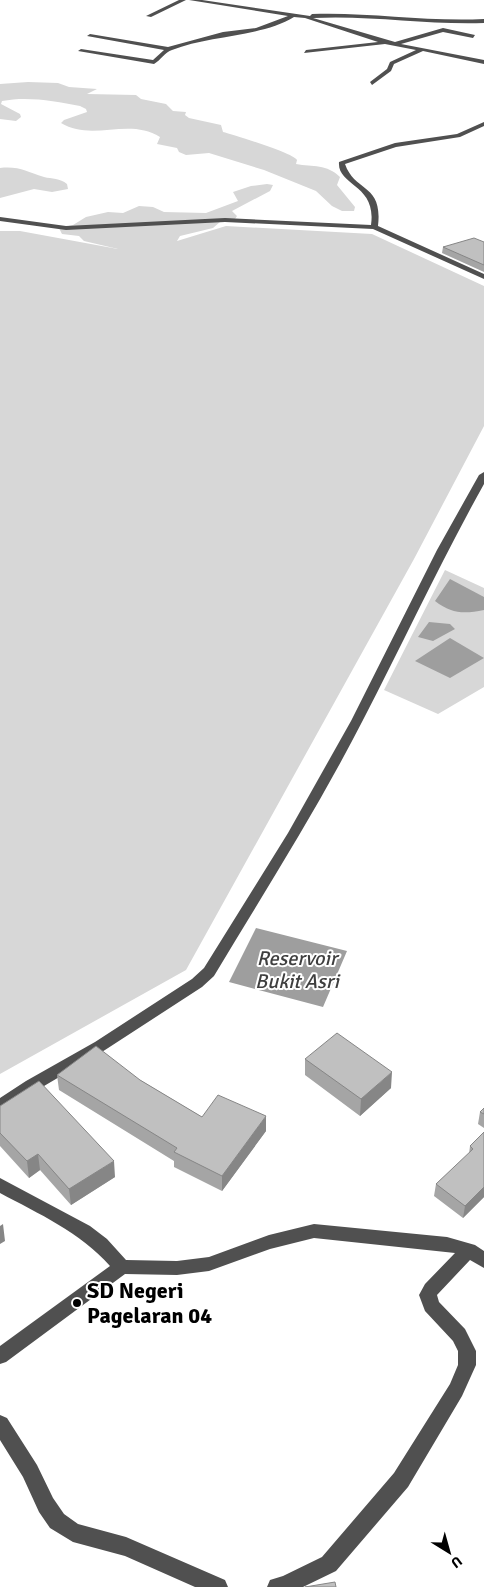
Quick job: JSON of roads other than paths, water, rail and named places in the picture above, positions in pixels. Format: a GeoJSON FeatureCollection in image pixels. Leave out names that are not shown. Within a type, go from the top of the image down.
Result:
{"type":"FeatureCollection","features":[{"type":"Feature","properties":{"kind":"street"},"geometry":{"type":"LineString","coordinates":[[148,16],[182,0]]}},
{"type":"Feature","properties":{"kind":"street"},"geometry":{"type":"LineString","coordinates":[[192,0],[306,17],[384,42],[484,62]]}},
{"type":"Feature","properties":{"kind":"street"},"geometry":{"type":"LineString","coordinates":[[306,17],[351,14],[447,22],[484,21]]}},
{"type":"Feature","properties":{"kind":"street"},"geometry":{"type":"LineString","coordinates":[[90,36],[168,49],[223,34],[257,29],[285,20],[293,15]]}},
{"type":"Feature","properties":{"kind":"street"},"geometry":{"type":"LineString","coordinates":[[392,44],[443,30],[473,36]]}},
{"type":"Feature","properties":{"kind":"street"},"geometry":{"type":"LineString","coordinates":[[306,52],[358,48],[384,42]]}},
{"type":"Feature","properties":{"kind":"street"},"geometry":{"type":"LineString","coordinates":[[82,51],[154,62],[168,49]]}},
{"type":"Feature","properties":{"kind":"street"},"geometry":{"type":"LineString","coordinates":[[372,83],[389,70],[392,63],[421,50]]}},
{"type":"Feature","properties":{"kind":"street"},"geometry":{"type":"LineString","coordinates":[[374,227],[376,210],[372,202],[347,173],[342,163],[395,145],[458,136],[484,124]]}},
{"type":"Feature","properties":{"kind":"street"},"geometry":{"type":"LineString","coordinates":[[0,219],[66,228],[225,220],[374,227],[484,277]]}},
{"type":"Feature","properties":{"kind":"street"},"geometry":{"type":"LineString","coordinates":[[0,1106],[32,1085],[100,1046],[198,983],[209,972],[294,833],[353,730],[442,550],[484,474]]}},
{"type":"Feature","properties":{"kind":"street"},"geometry":{"type":"LineString","coordinates":[[0,1185],[84,1231],[101,1244],[122,1267]]}},
{"type":"Feature","properties":{"kind":"street"},"geometry":{"type":"LineString","coordinates":[[0,1356],[122,1267],[177,1268],[209,1264],[269,1242],[314,1231],[371,1238],[424,1240],[477,1255]]}},
{"type":"Feature","properties":{"kind":"street"},"geometry":{"type":"LineString","coordinates":[[277,1587],[284,1586],[329,1564],[401,1480],[456,1390],[467,1365],[467,1351],[459,1335],[431,1306],[428,1295],[431,1289],[477,1255]]}},
{"type":"Feature","properties":{"kind":"street"},"geometry":{"type":"LineString","coordinates":[[0,1424],[30,1471],[46,1505],[57,1521],[73,1532],[126,1548],[218,1587]]}},
{"type":"Feature","properties":{"kind":"water"},"geometry":{"type":"Polygon","coordinates":[[[450,579],[484,597],[484,610],[458,612],[435,601],[450,579]]]}},
{"type":"Feature","properties":{"kind":"water"},"geometry":{"type":"Polygon","coordinates":[[[429,622],[450,624],[455,629],[433,641],[418,637],[429,622]]]}},
{"type":"Feature","properties":{"kind":"water"},"geometry":{"type":"Polygon","coordinates":[[[450,638],[484,658],[450,678],[415,661],[450,638]]]}},
{"type":"Feature","properties":{"kind":"water","name":"Reservoir Bukit Asri"},"geometry":{"type":"Polygon","coordinates":[[[256,928],[347,951],[323,1007],[229,982],[256,928]]]}},
{"type":"Feature","properties":{"kind":"place","name":"SD Negeri Pagelaran 04"},"geometry":{"type":"Point","coordinates":[77,1303]}}]}
